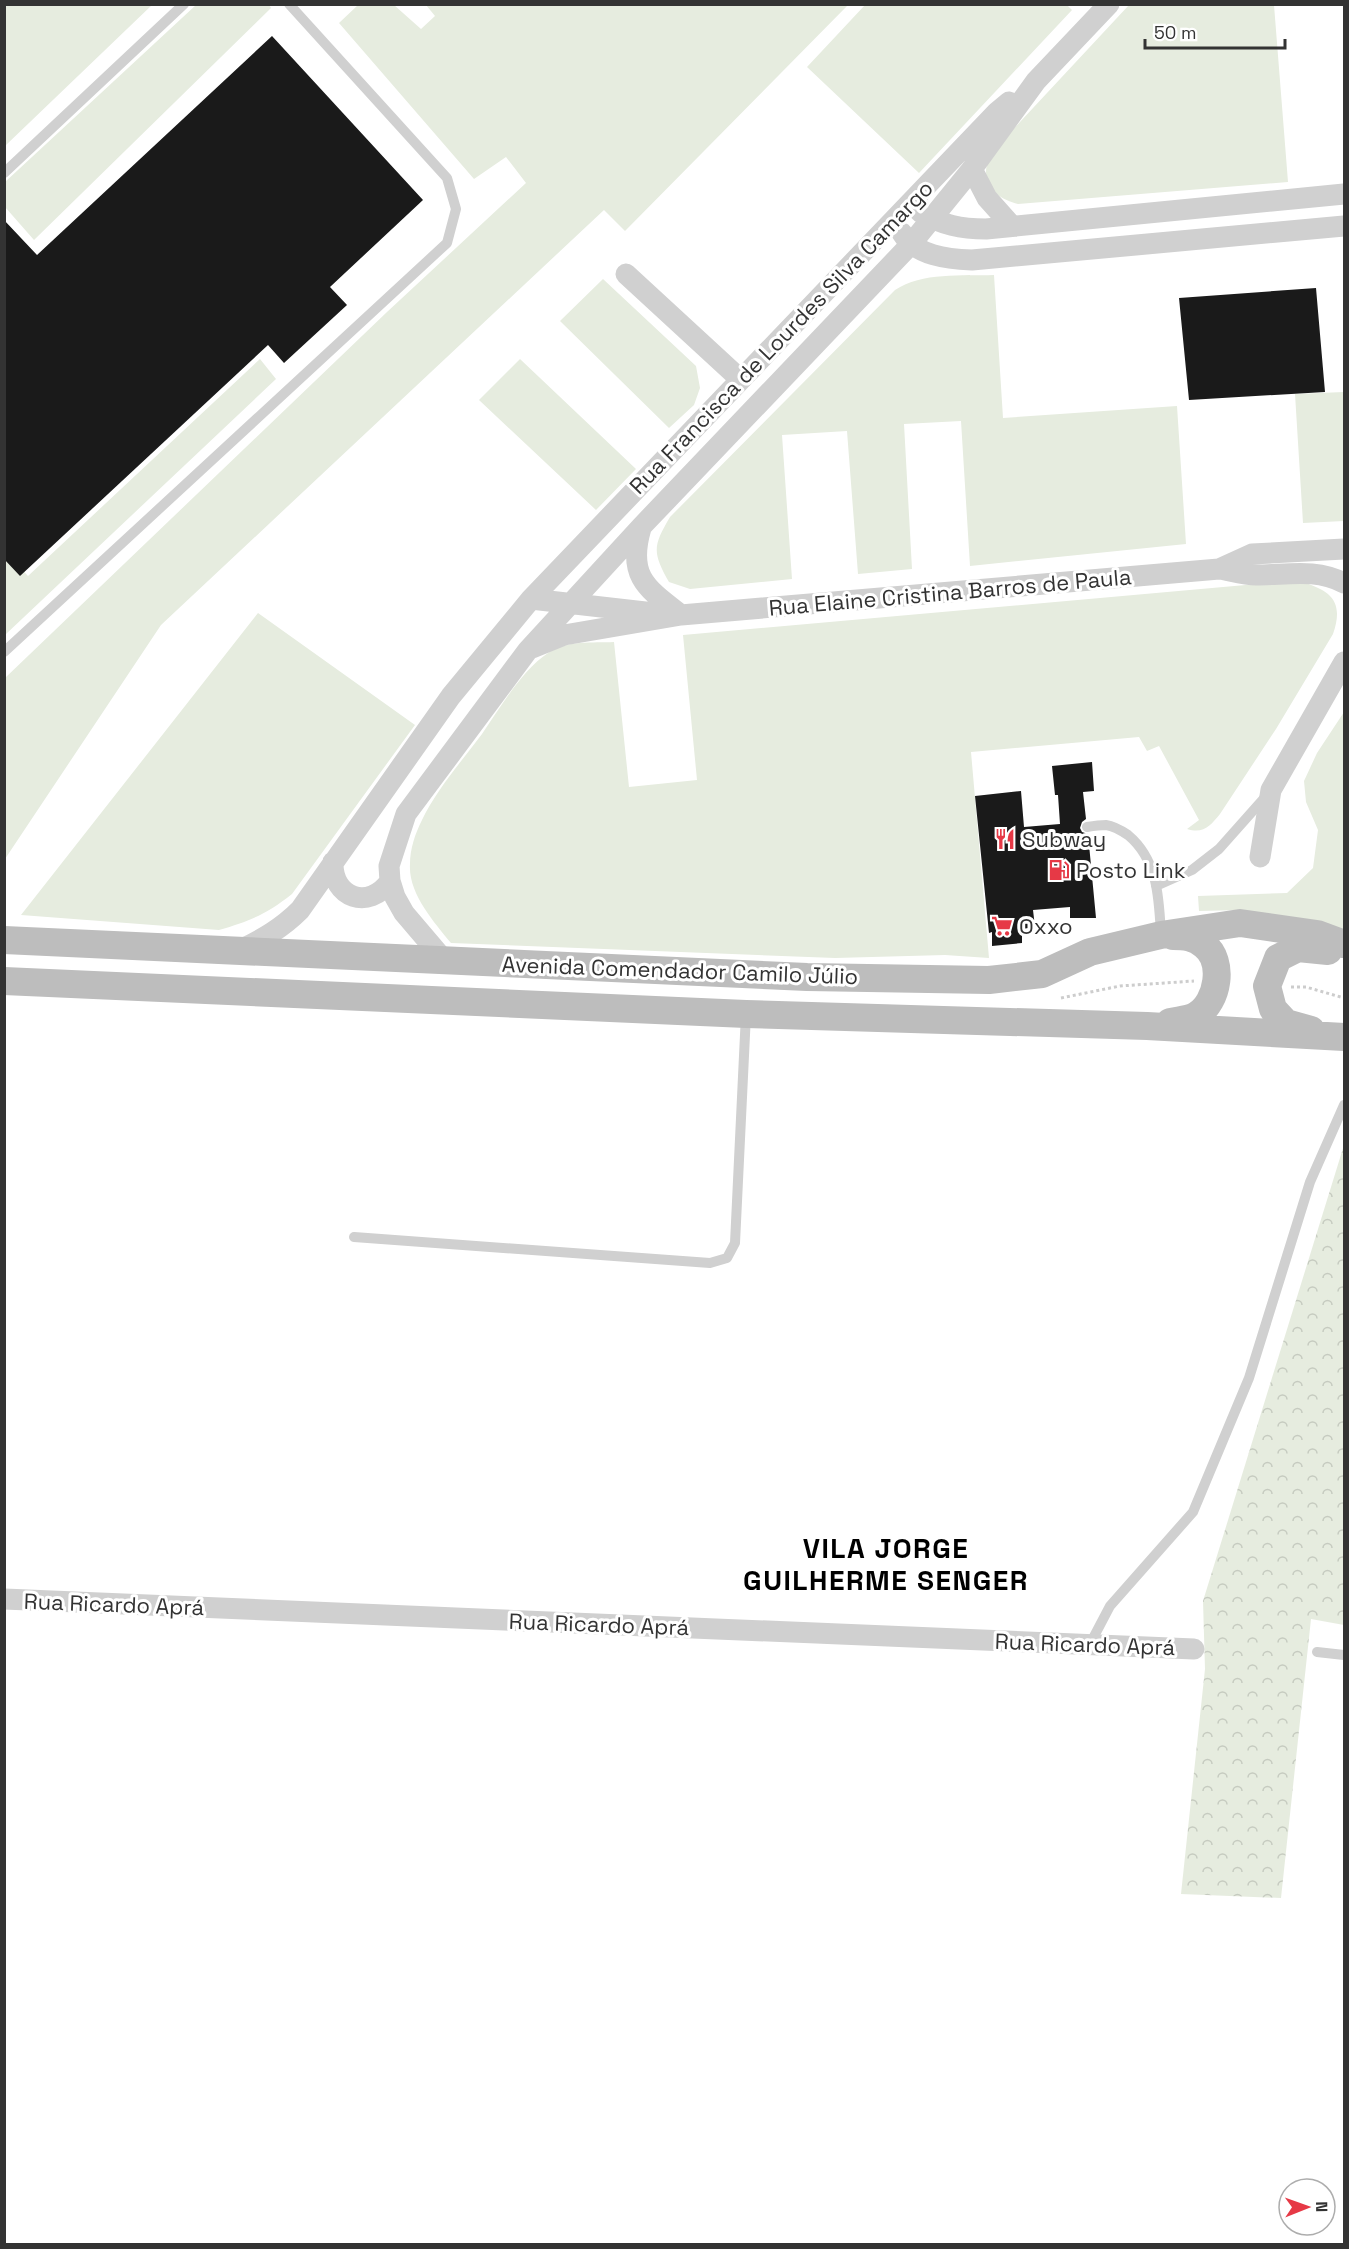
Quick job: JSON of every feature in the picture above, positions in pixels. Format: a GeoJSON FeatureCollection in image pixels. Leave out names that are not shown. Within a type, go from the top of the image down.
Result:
{"type":"FeatureCollection","features":[{"type":"Feature","properties":{"kind":"main road","name":"Avenida Comendador Camilo Júlio"},"geometry":{"type":"LineString","coordinates":[[4,940],[818,977],[989,980],[1042,974],[1090,952],[1161,935],[1240,923],[1317,934],[1344,944]]}},
{"type":"Feature","properties":{"kind":"main road"},"geometry":{"type":"LineString","coordinates":[[1147,1026],[1196,1016],[1209,1004],[1217,981],[1213,958],[1206,946],[1190,936],[1161,935]]}},
{"type":"Feature","properties":{"kind":"main road"},"geometry":{"type":"LineString","coordinates":[[1341,1037],[1286,1023],[1273,1008],[1267,986],[1278,958],[1298,948],[1344,956]]}},
{"type":"Feature","properties":{"kind":"main road","name":"Avenida Comendador Camilo Júlio"},"geometry":{"type":"LineString","coordinates":[[4,981],[746,1014],[1147,1026],[1341,1037]]}},
{"type":"Feature","properties":{"kind":"street","name":"Rua Francisca de Lourdes Silva Camargo"},"geometry":{"type":"LineString","coordinates":[[390,881],[389,866],[406,814],[528,650],[641,527],[911,244],[972,169],[1036,81],[1109,4]]}},
{"type":"Feature","properties":{"kind":"street","name":"Rua Francisca de Lourdes Silva Camargo"},"geometry":{"type":"LineString","coordinates":[[238,950],[266,937],[287,923],[300,910],[451,696],[530,602],[903,208],[997,112],[1036,81]]}},
{"type":"Feature","properties":{"kind":"street"},"geometry":{"type":"LineString","coordinates":[[972,169],[1002,227]]}},
{"type":"Feature","properties":{"kind":"street"},"geometry":{"type":"LineString","coordinates":[[1344,194],[1002,227],[954,227],[903,208],[902,234],[911,244],[933,255],[951,260],[997,260],[1344,226]]}},
{"type":"Feature","properties":{"kind":"street"},"geometry":{"type":"LineString","coordinates":[[997,260],[988,258],[981,247],[985,234],[1002,227]]}},
{"type":"Feature","properties":{"kind":"street"},"geometry":{"type":"LineString","coordinates":[[626,274],[740,379]]}},
{"type":"Feature","properties":{"kind":"street"},"geometry":{"type":"LineString","coordinates":[[641,527],[635,552],[638,572],[645,585],[681,615]]}},
{"type":"Feature","properties":{"kind":"street","name":"Rua Elaine Cristina Barros de Paula"},"geometry":{"type":"LineString","coordinates":[[1219,569],[1252,554],[1344,549]]}},
{"type":"Feature","properties":{"kind":"street","name":"Rua Elaine Cristina Barros de Paula"},"geometry":{"type":"LineString","coordinates":[[528,650],[543,642],[576,633],[681,615],[1219,569],[1253,575],[1314,573],[1331,576],[1344,583]]}},
{"type":"Feature","properties":{"kind":"street"},"geometry":{"type":"LineString","coordinates":[[546,629],[528,620],[526,612],[530,602],[569,604]]}},
{"type":"Feature","properties":{"kind":"street","name":"Rua Elaine Cristina Barros de Paula"},"geometry":{"type":"LineString","coordinates":[[569,604],[681,615]]}},
{"type":"Feature","properties":{"kind":"street","name":"Rua Elaine Cristina Barros de Paula"},"geometry":{"type":"LineString","coordinates":[[546,629],[576,633]]}},
{"type":"Feature","properties":{"kind":"street"},"geometry":{"type":"LineString","coordinates":[[1260,857],[1271,790],[1344,662]]}},
{"type":"Feature","properties":{"kind":"street"},"geometry":{"type":"LineString","coordinates":[[333,862],[332,875],[343,891],[351,897],[363,899],[377,894],[390,881],[395,897],[409,920],[444,960]]}},
{"type":"Feature","properties":{"kind":"street","name":"Rua Ricardo Aprá"},"geometry":{"type":"LineString","coordinates":[[4,1599],[1194,1648]]}},
{"type":"Feature","properties":{"kind":"lane"},"geometry":{"type":"LineString","coordinates":[[4,173],[184,4]]}},
{"type":"Feature","properties":{"kind":"lane"},"geometry":{"type":"LineString","coordinates":[[4,652],[447,243],[456,209],[447,178],[289,4]]}},
{"type":"Feature","properties":{"kind":"lane"},"geometry":{"type":"LineString","coordinates":[[1156,886],[1192,870],[1220,849],[1271,790]]}},
{"type":"Feature","properties":{"kind":"lane"},"geometry":{"type":"LineString","coordinates":[[1087,826],[1108,825],[1123,832],[1138,844],[1150,863],[1156,886],[1161,935]]}},
{"type":"Feature","properties":{"kind":"lane"},"geometry":{"type":"LineString","coordinates":[[354,1237],[710,1263],[727,1258],[735,1244],[746,1014]]}},
{"type":"Feature","properties":{"kind":"lane"},"geometry":{"type":"LineString","coordinates":[[1090,1644],[1110,1606],[1194,1512],[1250,1378],[1310,1182],[1344,1105]]}},
{"type":"Feature","properties":{"kind":"lane"},"geometry":{"type":"LineString","coordinates":[[1317,1652],[1344,1655]]}},
{"type":"Feature","properties":{"kind":"green space"},"geometry":{"type":"Polygon","coordinates":[[[5,4],[152,5],[5,146],[5,4]]]}},
{"type":"Feature","properties":{"kind":"green space"},"geometry":{"type":"Polygon","coordinates":[[[196,5],[269,5],[271,8],[34,240],[5,207],[5,182],[196,5]]]}},
{"type":"Feature","properties":{"kind":"green space"},"geometry":{"type":"Polygon","coordinates":[[[358,5],[394,5],[421,29],[435,16],[426,5],[848,5],[625,231],[604,210],[161,625],[5,859],[5,678],[387,312],[526,183],[506,157],[474,179],[339,23],[358,5]]]}},
{"type":"Feature","properties":{"kind":"green space"},"geometry":{"type":"Polygon","coordinates":[[[865,5],[1067,5],[1072,10],[919,173],[807,67],[865,5]]]}},
{"type":"Feature","properties":{"kind":"green space"},"geometry":{"type":"Polygon","coordinates":[[[1129,5],[1274,5],[1288,182],[1018,204],[996,194],[989,184],[986,172],[991,153],[1129,5]]]}},
{"type":"Feature","properties":{"kind":"green space"},"geometry":{"type":"Polygon","coordinates":[[[994,275],[1003,418],[1177,406],[1186,544],[970,566],[961,421],[904,424],[912,569],[858,574],[847,431],[782,435],[792,579],[690,589],[669,582],[657,556],[657,549],[660,535],[670,517],[895,290],[917,280],[930,278],[994,275]]]}},
{"type":"Feature","properties":{"kind":"green space"},"geometry":{"type":"Polygon","coordinates":[[[603,279],[696,366],[700,388],[694,405],[669,428],[560,321],[603,279]]]}},
{"type":"Feature","properties":{"kind":"green space"},"geometry":{"type":"Polygon","coordinates":[[[260,359],[276,379],[5,635],[5,551],[28,576],[260,359]]]}},
{"type":"Feature","properties":{"kind":"green space"},"geometry":{"type":"Polygon","coordinates":[[[520,359],[636,469],[596,510],[479,400],[520,359]]]}},
{"type":"Feature","properties":{"kind":"green space"},"geometry":{"type":"Polygon","coordinates":[[[1344,392],[1344,521],[1303,523],[1295,394],[1344,392]]]}},
{"type":"Feature","properties":{"kind":"green space"},"geometry":{"type":"Polygon","coordinates":[[[1302,582],[1321,589],[1333,599],[1337,614],[1333,634],[1276,729],[1220,814],[1206,828],[1187,829],[1199,820],[1159,746],[1147,751],[1139,737],[971,752],[989,958],[945,955],[835,958],[451,943],[423,906],[413,886],[410,875],[412,847],[419,825],[435,797],[520,679],[538,660],[563,646],[614,642],[629,787],[697,780],[683,635],[1268,583],[1302,582]]]}},
{"type":"Feature","properties":{"kind":"green space"},"geometry":{"type":"Polygon","coordinates":[[[258,613],[415,725],[292,894],[258,916],[219,930],[21,915],[258,613]]]}},
{"type":"Feature","properties":{"kind":"green space"},"geometry":{"type":"Polygon","coordinates":[[[1344,712],[1344,932],[1241,910],[1199,911],[1198,896],[1287,893],[1313,868],[1318,830],[1306,802],[1304,781],[1317,753],[1344,712]]]}},
{"type":"Feature","properties":{"kind":"green space"},"geometry":{"type":"Polygon","coordinates":[[[1344,1145],[1344,1625],[1311,1619],[1281,1898],[1181,1894],[1205,1669],[1203,1601],[1344,1145]]]}},
{"type":"Feature","properties":{"kind":"building"},"geometry":{"type":"Polygon","coordinates":[[[272,36],[423,200],[330,287],[347,305],[284,363],[268,345],[20,576],[4,559],[4,220],[37,255],[272,36]]]}},
{"type":"Feature","properties":{"kind":"building"},"geometry":{"type":"Polygon","coordinates":[[[1316,288],[1325,392],[1189,400],[1179,298],[1316,288]]]}},
{"type":"Feature","properties":{"kind":"building"},"geometry":{"type":"Polygon","coordinates":[[[1092,762],[1094,791],[1083,792],[1086,819],[1080,828],[1082,832],[1088,834],[1096,918],[1070,918],[1070,907],[1033,910],[1035,927],[1022,929],[1022,943],[992,946],[975,796],[1021,791],[1024,827],[1060,824],[1058,795],[1055,795],[1052,766],[1092,762]]]}},
{"type":"Feature","properties":{"kind":"place","name":"Subway"},"geometry":{"type":"Point","coordinates":[1005,839]}},
{"type":"Feature","properties":{"kind":"place","name":"Posto Link"},"geometry":{"type":"Point","coordinates":[1059,870]}},
{"type":"Feature","properties":{"kind":"place","name":"Oxxo"},"geometry":{"type":"Point","coordinates":[1002,926]}},
{"type":"Feature","properties":{"kind":"district","name":"VILA JORGE GUILHERME SENGER"},"geometry":{"type":"Point","coordinates":[886,1564]}}]}
